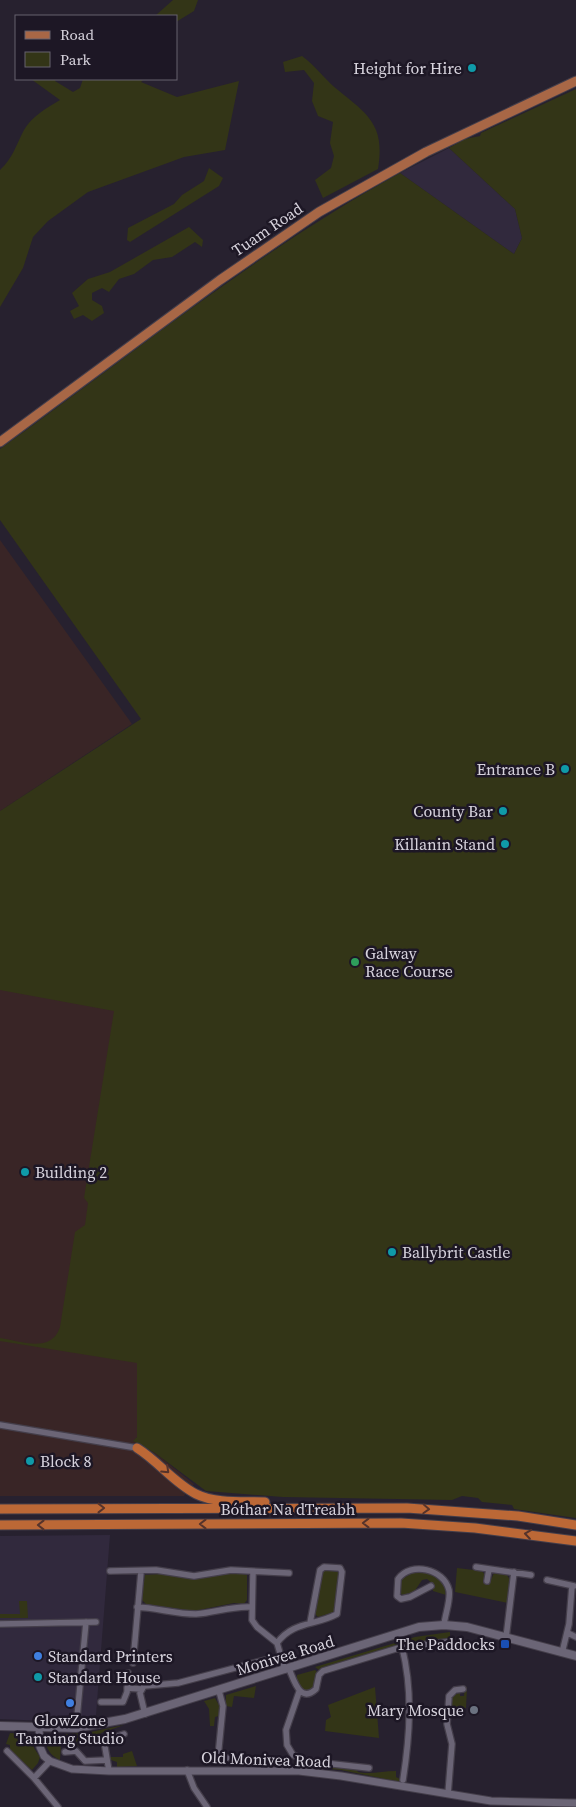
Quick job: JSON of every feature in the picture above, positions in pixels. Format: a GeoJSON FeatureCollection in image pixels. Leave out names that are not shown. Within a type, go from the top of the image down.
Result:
{"type":"FeatureCollection","features":[{"type":"Feature","properties":{"kind":"highway"},"geometry":{"type":"LineString","coordinates":[[137,1448],[186,1487],[203,1497],[268,1502],[290,1507]]}},
{"type":"Feature","properties":{"kind":"highway","name":"Bóthar Na dTreabh"},"geometry":{"type":"LineString","coordinates":[[0,1509],[290,1507],[444,1510],[518,1516],[576,1525]]}},
{"type":"Feature","properties":{"kind":"highway","name":"Bóthar Na dTreabh"},"geometry":{"type":"LineString","coordinates":[[0,1525],[401,1523],[482,1528],[576,1541]]}},
{"type":"Feature","properties":{"kind":"main road","name":"Tuam Road"},"geometry":{"type":"LineString","coordinates":[[0,442],[220,280],[319,212],[426,152],[576,81]]}},
{"type":"Feature","properties":{"kind":"main road","name":"Monivea Road"},"geometry":{"type":"LineString","coordinates":[[0,1726],[76,1728],[99,1725],[145,1714],[419,1627],[444,1625],[467,1627],[576,1656]]}},
{"type":"Feature","properties":{"kind":"street"},"geometry":{"type":"LineString","coordinates":[[0,1425],[137,1448]]}},
{"type":"Feature","properties":{"kind":"street"},"geometry":{"type":"LineString","coordinates":[[476,1567],[531,1575]]}},
{"type":"Feature","properties":{"kind":"street"},"geometry":{"type":"LineString","coordinates":[[277,1643],[289,1630],[310,1623],[338,1613],[342,1572],[339,1568],[321,1569],[310,1623]]}},
{"type":"Feature","properties":{"kind":"street"},"geometry":{"type":"LineString","coordinates":[[431,1586],[406,1599],[401,1599],[397,1596],[398,1579],[406,1572],[422,1569],[437,1574],[444,1581],[449,1591],[444,1625]]}},
{"type":"Feature","properties":{"kind":"street"},"geometry":{"type":"LineString","coordinates":[[487,1581],[488,1569]]}},
{"type":"Feature","properties":{"kind":"street"},"geometry":{"type":"LineString","coordinates":[[110,1571],[159,1571],[194,1576],[231,1570],[253,1573],[289,1573]]}},
{"type":"Feature","properties":{"kind":"street"},"geometry":{"type":"LineString","coordinates":[[132,1663],[141,1572]]}},
{"type":"Feature","properties":{"kind":"street"},"geometry":{"type":"LineString","coordinates":[[506,1638],[514,1572]]}},
{"type":"Feature","properties":{"kind":"street"},"geometry":{"type":"LineString","coordinates":[[253,1573],[250,1607],[255,1625],[277,1643],[287,1669],[299,1692],[286,1730],[287,1745],[293,1755],[306,1761],[369,1768]]}},
{"type":"Feature","properties":{"kind":"street"},"geometry":{"type":"LineString","coordinates":[[547,1580],[574,1586],[568,1633],[562,1653]]}},
{"type":"Feature","properties":{"kind":"street"},"geometry":{"type":"LineString","coordinates":[[137,1607],[158,1608],[195,1614],[234,1607],[250,1607]]}},
{"type":"Feature","properties":{"kind":"street"},"geometry":{"type":"LineString","coordinates":[[76,1728],[86,1622]]}},
{"type":"Feature","properties":{"kind":"street"},"geometry":{"type":"LineString","coordinates":[[0,1624],[96,1622]]}},
{"type":"Feature","properties":{"kind":"street"},"geometry":{"type":"LineString","coordinates":[[568,1633],[576,1637]]}},
{"type":"Feature","properties":{"kind":"street"},"geometry":{"type":"LineString","coordinates":[[299,1692],[314,1692],[323,1671],[402,1647],[447,1642]]}},
{"type":"Feature","properties":{"kind":"street"},"geometry":{"type":"LineString","coordinates":[[402,1647],[407,1670],[410,1708],[409,1743],[404,1780]]}},
{"type":"Feature","properties":{"kind":"street"},"geometry":{"type":"LineString","coordinates":[[127,1688],[141,1689],[149,1684],[178,1683],[265,1660]]}},
{"type":"Feature","properties":{"kind":"street"},"geometry":{"type":"LineString","coordinates":[[101,1702],[122,1702],[127,1688],[128,1673]]}},
{"type":"Feature","properties":{"kind":"street"},"geometry":{"type":"LineString","coordinates":[[141,1689],[140,1699],[145,1714]]}},
{"type":"Feature","properties":{"kind":"street"},"geometry":{"type":"LineString","coordinates":[[448,1794],[452,1744],[447,1724],[449,1696],[455,1690],[463,1689]]}},
{"type":"Feature","properties":{"kind":"street"},"geometry":{"type":"LineString","coordinates":[[218,1691],[222,1709],[218,1757],[227,1758]]}},
{"type":"Feature","properties":{"kind":"street"},"geometry":{"type":"LineString","coordinates":[[34,1778],[50,1761],[41,1751],[39,1728]]}},
{"type":"Feature","properties":{"kind":"street"},"geometry":{"type":"LineString","coordinates":[[109,1771],[104,1741],[124,1734]]}},
{"type":"Feature","properties":{"kind":"street"},"geometry":{"type":"LineString","coordinates":[[7,1751],[34,1778],[58,1807]]}},
{"type":"Feature","properties":{"kind":"street"},"geometry":{"type":"LineString","coordinates":[[65,1752],[76,1751],[85,1761],[108,1760]]}},
{"type":"Feature","properties":{"kind":"street","name":"Old Monivea Road"},"geometry":{"type":"LineString","coordinates":[[50,1761],[72,1769],[109,1771],[276,1770],[323,1774],[490,1801],[576,1803]]}},
{"type":"Feature","properties":{"kind":"street"},"geometry":{"type":"LineString","coordinates":[[187,1770],[194,1788],[207,1807]]}},
{"type":"Feature","properties":{"kind":"shaded area"},"geometry":{"type":"Polygon","coordinates":[[[449,148],[515,209],[522,238],[514,254],[400,173],[449,148]]]}},
{"type":"Feature","properties":{"kind":"shaded area"},"geometry":{"type":"Polygon","coordinates":[[[0,540],[132,724],[0,811],[0,540]]]}},
{"type":"Feature","properties":{"kind":"shaded area"},"geometry":{"type":"Polygon","coordinates":[[[143,898],[137,1437],[134,1441],[155,1453],[194,1484],[184,1496],[0,1496],[0,937],[143,898]]]}},
{"type":"Feature","properties":{"kind":"shaded area"},"geometry":{"type":"Polygon","coordinates":[[[110,1535],[96,1715],[46,1721],[0,1719],[0,1536],[110,1535]]]}},
{"type":"Feature","properties":{"kind":"green space"},"geometry":{"type":"Polygon","coordinates":[[[173,0],[198,0],[194,11],[178,21],[178,15],[156,15],[173,0]]]}},
{"type":"Feature","properties":{"kind":"green space"},"geometry":{"type":"Polygon","coordinates":[[[302,56],[367,116],[372,122],[379,139],[380,155],[378,169],[323,198],[315,180],[331,168],[334,156],[330,143],[333,122],[318,116],[312,101],[314,83],[304,70],[285,72],[283,62],[302,56]]]}},
{"type":"Feature","properties":{"kind":"green space"},"geometry":{"type":"Polygon","coordinates":[[[32,80],[56,80],[73,92],[80,88],[83,80],[143,80],[141,82],[177,97],[239,81],[225,150],[184,157],[88,192],[48,221],[33,237],[23,268],[0,307],[0,170],[11,156],[27,125],[40,113],[60,100],[32,80]]]}},
{"type":"Feature","properties":{"kind":"green space","name":"Galway Race Course"},"geometry":{"type":"Polygon","coordinates":[[[576,89],[576,1518],[514,1509],[512,1505],[482,1502],[478,1498],[462,1496],[452,1500],[283,1497],[206,1491],[155,1453],[133,1441],[137,1437],[137,1363],[0,1341],[0,1338],[34,1344],[43,1343],[50,1341],[60,1327],[75,1232],[85,1225],[88,1203],[84,1198],[114,1011],[0,990],[0,811],[141,719],[0,520],[0,449],[246,270],[347,203],[400,173],[514,254],[522,238],[515,209],[449,148],[465,139],[480,136],[481,133],[576,89]]]}},
{"type":"Feature","properties":{"kind":"green space"},"geometry":{"type":"Polygon","coordinates":[[[209,168],[223,178],[219,186],[130,242],[127,240],[128,228],[174,204],[182,195],[204,181],[209,168]]]}},
{"type":"Feature","properties":{"kind":"green space"},"geometry":{"type":"Polygon","coordinates":[[[189,227],[203,240],[202,247],[195,242],[172,257],[153,260],[134,274],[119,279],[109,292],[102,288],[92,293],[92,300],[102,306],[104,313],[92,321],[83,315],[74,319],[70,311],[79,306],[72,293],[88,279],[110,272],[189,227]]]}},
{"type":"Feature","properties":{"kind":"green space"},"geometry":{"type":"Polygon","coordinates":[[[457,1568],[482,1571],[485,1575],[485,1582],[490,1582],[494,1573],[507,1575],[510,1580],[508,1603],[455,1592],[457,1568]]]}},
{"type":"Feature","properties":{"kind":"green space"},"geometry":{"type":"Polygon","coordinates":[[[324,1570],[340,1572],[336,1609],[334,1612],[318,1617],[314,1613],[324,1570]]]}},
{"type":"Feature","properties":{"kind":"green space"},"geometry":{"type":"Polygon","coordinates":[[[414,1572],[426,1573],[436,1577],[443,1584],[446,1595],[433,1591],[433,1584],[427,1579],[422,1580],[414,1592],[402,1595],[399,1591],[402,1579],[414,1572]]]}},
{"type":"Feature","properties":{"kind":"green space"},"geometry":{"type":"Polygon","coordinates":[[[224,1573],[247,1575],[247,1600],[244,1604],[234,1603],[194,1611],[146,1604],[141,1599],[145,1575],[160,1574],[194,1579],[224,1573]]]}},
{"type":"Feature","properties":{"kind":"green space"},"geometry":{"type":"Polygon","coordinates":[[[19,1601],[27,1601],[28,1618],[0,1618],[0,1614],[20,1614],[19,1601]]]}},
{"type":"Feature","properties":{"kind":"green space"},"geometry":{"type":"Polygon","coordinates":[[[450,1632],[450,1638],[404,1643],[319,1670],[315,1667],[415,1637],[450,1632]]]}},
{"type":"Feature","properties":{"kind":"green space"},"geometry":{"type":"Polygon","coordinates":[[[315,1670],[317,1672],[315,1686],[310,1690],[302,1690],[297,1685],[297,1675],[315,1670]]]}},
{"type":"Feature","properties":{"kind":"green space"},"geometry":{"type":"Polygon","coordinates":[[[256,1686],[254,1698],[234,1696],[232,1707],[226,1706],[226,1695],[256,1686]]]}},
{"type":"Feature","properties":{"kind":"green space"},"geometry":{"type":"Polygon","coordinates":[[[375,1687],[379,1738],[325,1731],[326,1720],[331,1717],[328,1705],[375,1687]]]}},
{"type":"Feature","properties":{"kind":"green space"},"geometry":{"type":"Polygon","coordinates":[[[465,1687],[467,1687],[466,1708],[450,1707],[451,1699],[455,1694],[460,1693],[460,1696],[464,1696],[465,1687]]]}},
{"type":"Feature","properties":{"kind":"green space"},"geometry":{"type":"Polygon","coordinates":[[[215,1698],[220,1707],[219,1716],[215,1717],[214,1726],[210,1726],[209,1709],[204,1701],[215,1698]]]}},
{"type":"Feature","properties":{"kind":"green space"},"geometry":{"type":"Polygon","coordinates":[[[124,1725],[101,1733],[102,1741],[83,1741],[78,1746],[76,1740],[61,1744],[60,1760],[48,1750],[46,1742],[50,1735],[86,1733],[124,1725]]]}},
{"type":"Feature","properties":{"kind":"green space"},"geometry":{"type":"Polygon","coordinates":[[[10,1733],[32,1735],[34,1748],[40,1757],[32,1770],[10,1750],[10,1745],[6,1744],[10,1733]]]}},
{"type":"Feature","properties":{"kind":"green space"},"geometry":{"type":"Polygon","coordinates":[[[132,1751],[137,1766],[117,1767],[117,1762],[111,1760],[110,1757],[123,1757],[123,1754],[132,1751]]]}},
{"type":"Feature","properties":{"kind":"green space"},"geometry":{"type":"Polygon","coordinates":[[[295,1761],[356,1769],[362,1773],[396,1771],[396,1777],[400,1779],[400,1782],[341,1770],[294,1766],[295,1761]]]}},
{"type":"Feature","properties":{"kind":"place","name":"Height for Hire"},"geometry":{"type":"Point","coordinates":[472,68]}},
{"type":"Feature","properties":{"kind":"place","name":"Entrance B"},"geometry":{"type":"Point","coordinates":[565,769]}},
{"type":"Feature","properties":{"kind":"place","name":"County Bar"},"geometry":{"type":"Point","coordinates":[503,811]}},
{"type":"Feature","properties":{"kind":"place","name":"Killanin Stand"},"geometry":{"type":"Point","coordinates":[505,844]}},
{"type":"Feature","properties":{"kind":"place","name":"Galway Race Course"},"geometry":{"type":"Point","coordinates":[355,962]}},
{"type":"Feature","properties":{"kind":"place","name":"Building 2"},"geometry":{"type":"Point","coordinates":[25,1172]}},
{"type":"Feature","properties":{"kind":"place","name":"Ballybrit Castle"},"geometry":{"type":"Point","coordinates":[392,1252]}},
{"type":"Feature","properties":{"kind":"place","name":"Block 8"},"geometry":{"type":"Point","coordinates":[30,1461]}},
{"type":"Feature","properties":{"kind":"place","name":"The Paddocks"},"geometry":{"type":"Point","coordinates":[505,1644]}},
{"type":"Feature","properties":{"kind":"place","name":"Standard Printers"},"geometry":{"type":"Point","coordinates":[38,1656]}},
{"type":"Feature","properties":{"kind":"place","name":"Standard House"},"geometry":{"type":"Point","coordinates":[38,1677]}},
{"type":"Feature","properties":{"kind":"place","name":"GlowZone Tanning Studio"},"geometry":{"type":"Point","coordinates":[70,1703]}},
{"type":"Feature","properties":{"kind":"place","name":"Mary Mosque"},"geometry":{"type":"Point","coordinates":[474,1710]}}]}
